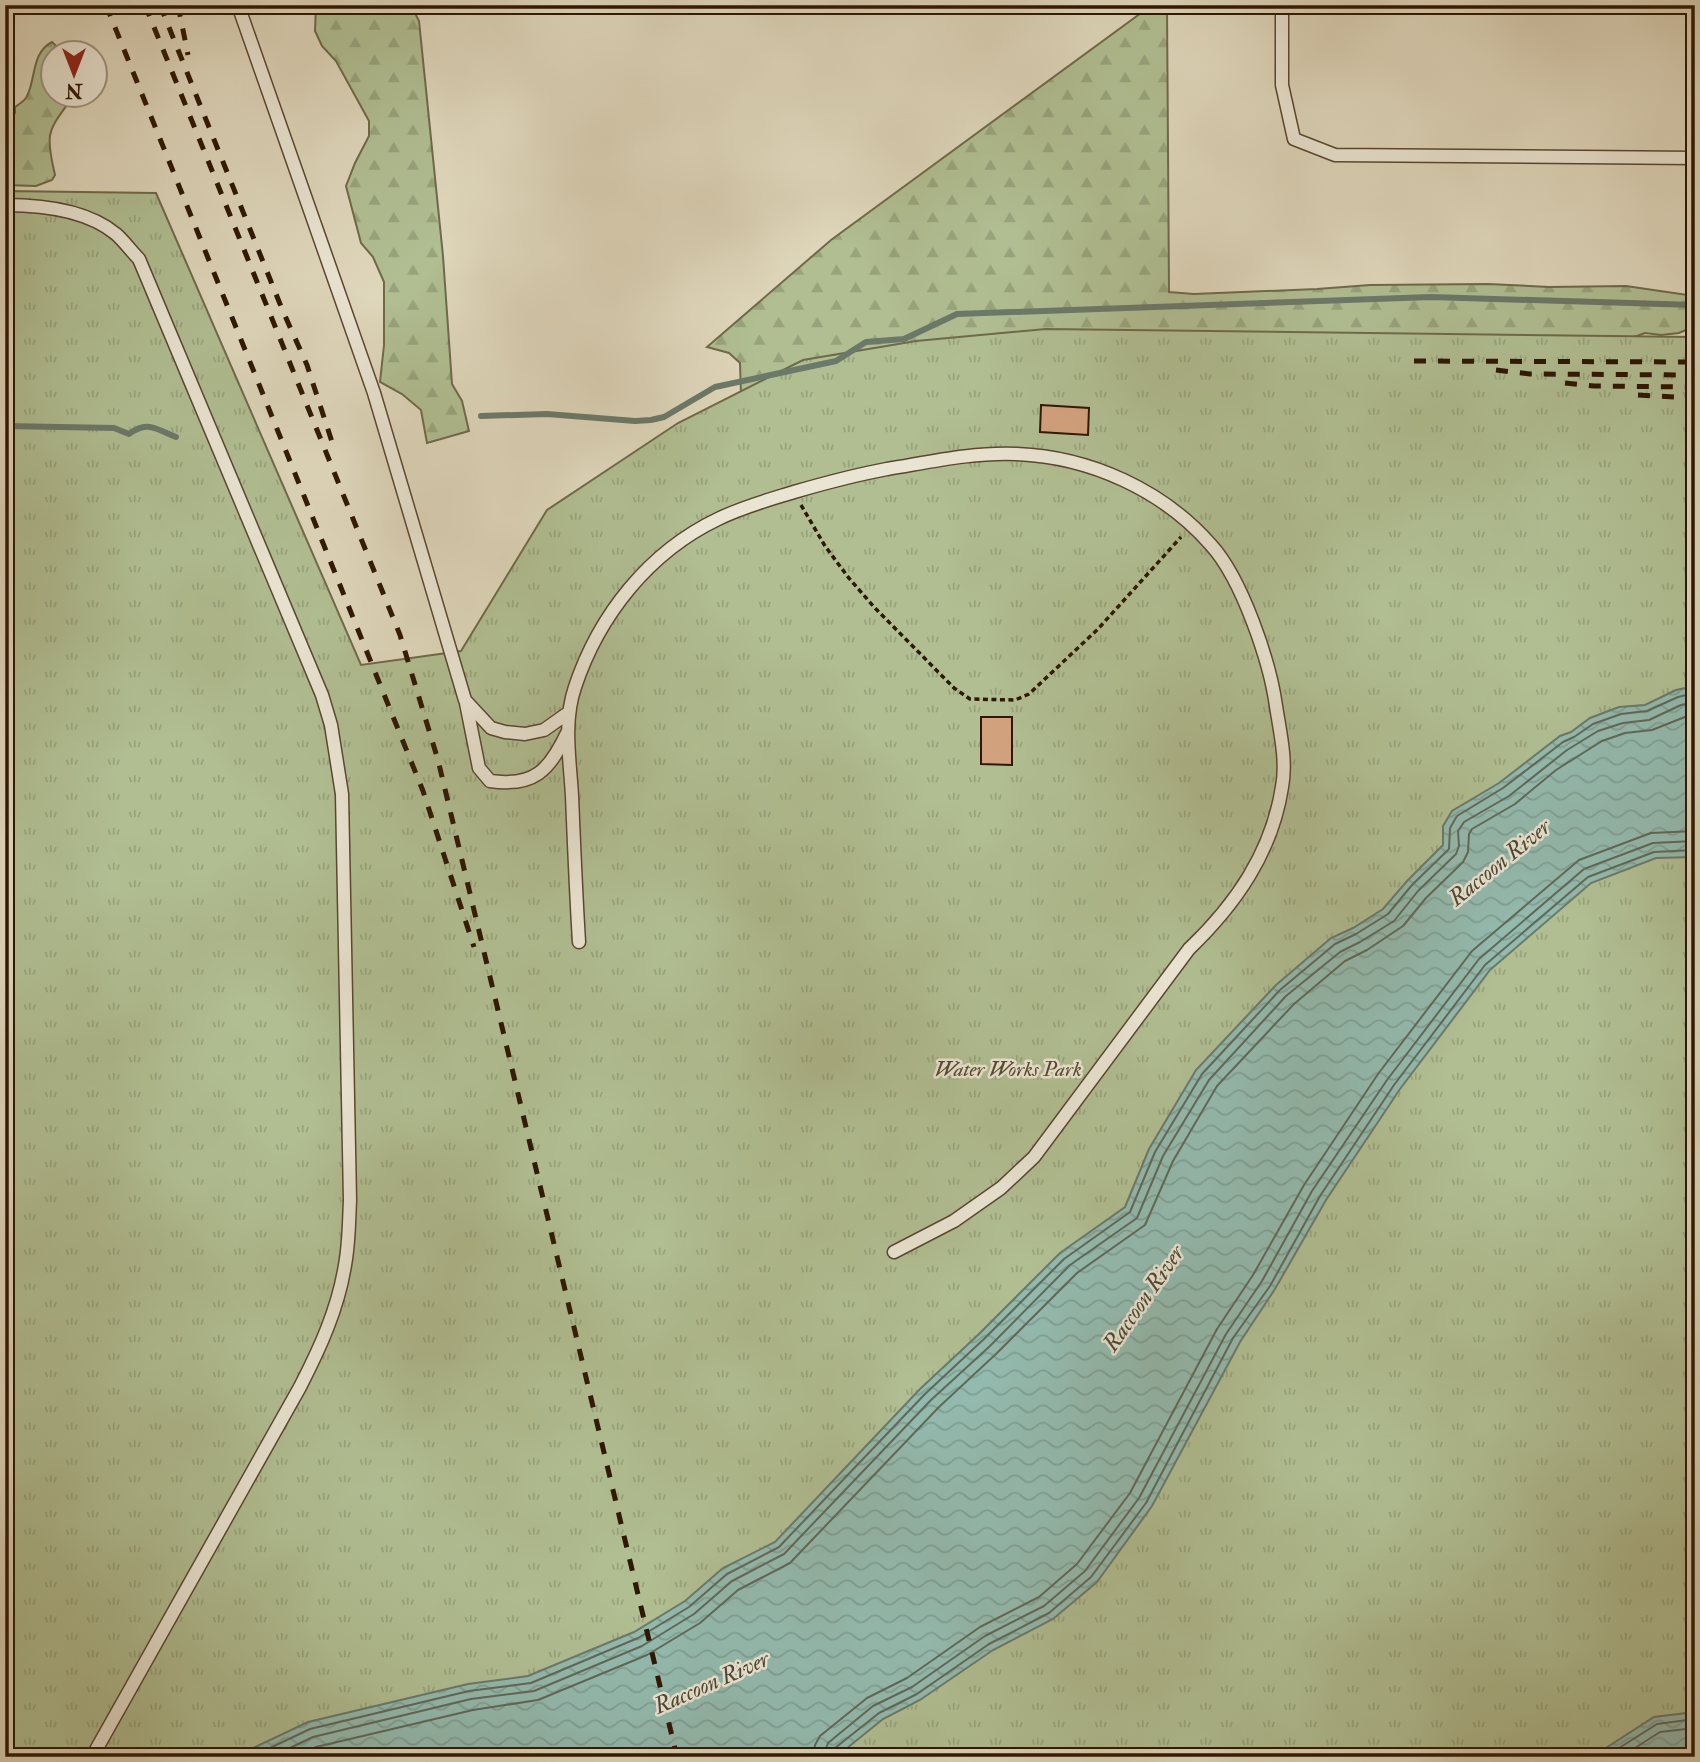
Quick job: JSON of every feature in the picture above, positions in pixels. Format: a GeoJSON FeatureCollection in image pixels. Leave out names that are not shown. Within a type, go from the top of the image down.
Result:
{"type":"FeatureCollection","features":[{"type":"Feature","properties":{"kind":"lane"},"geometry":{"type":"LineString","coordinates":[[238,5],[374,393],[465,700],[479,768],[490,781],[521,783],[538,775],[551,762],[568,729]]}},
{"type":"Feature","properties":{"kind":"lane"},"geometry":{"type":"LineString","coordinates":[[1282,5],[1282,85],[1294,139],[1324,151],[1335,155],[1695,158]]}},
{"type":"Feature","properties":{"kind":"lane"},"geometry":{"type":"LineString","coordinates":[[5,205],[41,208],[85,217],[115,233],[139,258],[321,695],[335,747],[342,794],[350,1200],[346,1264],[334,1311],[300,1387],[92,1757]]}},
{"type":"Feature","properties":{"kind":"lane"},"geometry":{"type":"LineString","coordinates":[[579,942],[568,713],[589,652],[606,619],[630,587],[654,562],[684,539],[717,519],[751,505],[852,475],[983,454],[1019,454],[1091,467],[1156,498],[1192,525],[1214,547],[1246,607],[1275,695],[1283,784],[1272,828],[1257,864],[1238,895],[1189,948],[1034,1157],[1001,1188],[954,1221],[894,1252]]}},
{"type":"Feature","properties":{"kind":"lane"},"geometry":{"type":"LineString","coordinates":[[465,700],[491,728],[505,732],[525,734],[544,730],[568,713]]}},
{"type":"Feature","properties":{"kind":"path"},"geometry":{"type":"LineString","coordinates":[[794,492],[825,547],[848,577],[954,688],[970,699],[1015,700],[1029,694],[1098,629],[1192,525]]}},
{"type":"Feature","properties":{"kind":"green space"},"geometry":{"type":"Polygon","coordinates":[[[316,5],[411,5],[419,21],[443,256],[452,384],[462,401],[469,431],[427,443],[421,410],[402,394],[380,382],[384,345],[384,282],[373,257],[361,243],[346,186],[369,136],[369,121],[336,61],[322,46],[315,31],[316,5]]]}},
{"type":"Feature","properties":{"kind":"green space"},"geometry":{"type":"Polygon","coordinates":[[[1152,5],[1167,5],[1169,292],[1194,294],[1370,285],[1626,286],[1695,296],[1695,326],[1679,333],[1645,333],[1617,343],[741,396],[740,363],[729,353],[707,347],[831,240],[1152,5]]]}},
{"type":"Feature","properties":{"kind":"green space"},"geometry":{"type":"Polygon","coordinates":[[[37,59],[38,108],[65,108],[51,131],[50,148],[55,175],[52,180],[36,186],[5,185],[5,121],[26,98],[37,59]]]}},
{"type":"Feature","properties":{"kind":"green space","name":"Water Works Park"},"geometry":{"type":"Polygon","coordinates":[[[5,191],[156,193],[361,665],[461,651],[547,510],[678,423],[803,360],[916,341],[1046,329],[1695,337],[1695,1757],[5,1757],[5,191]]]}},
{"type":"Feature","properties":{"kind":"water","name":"Raccoon River"},"geometry":{"type":"Polygon","coordinates":[[[1695,686],[1695,857],[1656,858],[1591,883],[1490,970],[1400,1089],[1326,1200],[1275,1289],[1240,1342],[1152,1506],[1097,1582],[1053,1619],[993,1650],[920,1700],[883,1719],[836,1757],[234,1757],[308,1722],[468,1684],[528,1676],[634,1632],[685,1601],[723,1568],[775,1542],[920,1389],[1060,1253],[1125,1207],[1149,1149],[1196,1070],[1276,985],[1331,938],[1383,909],[1443,845],[1443,826],[1452,811],[1499,783],[1560,736],[1571,732],[1590,718],[1619,707],[1645,705],[1676,690],[1695,686]]]}},
{"type":"Feature","properties":{"kind":"water"},"geometry":{"type":"Polygon","coordinates":[[[1695,1712],[1695,1757],[1592,1757],[1654,1717],[1695,1712]]]}},
{"type":"Feature","properties":{"kind":"building"},"geometry":{"type":"Polygon","coordinates":[[[1041,405],[1089,408],[1088,435],[1040,432],[1041,405]]]}},
{"type":"Feature","properties":{"kind":"building"},"geometry":{"type":"Polygon","coordinates":[[[981,717],[1012,717],[1012,765],[981,764],[981,717]]]}},
{"type":"Feature","properties":{"kind":"waterway"},"geometry":{"type":"LineString","coordinates":[[481,416],[547,414],[651,420],[664,417],[715,387],[836,361],[866,342],[904,339],[957,314],[1431,297],[1695,305]]}},
{"type":"Feature","properties":{"kind":"waterway"},"geometry":{"type":"LineString","coordinates":[[5,426],[114,428],[129,434],[141,427],[147,427],[176,437]]}},
{"type":"Feature","properties":{"kind":"railway"},"geometry":{"type":"LineString","coordinates":[[106,5],[423,791],[474,947]]}},
{"type":"Feature","properties":{"kind":"railway"},"geometry":{"type":"LineString","coordinates":[[145,5],[400,635],[438,760],[677,1757]]}},
{"type":"Feature","properties":{"kind":"railway"},"geometry":{"type":"LineString","coordinates":[[160,5],[307,365],[333,445]]}},
{"type":"Feature","properties":{"kind":"railway"},"geometry":{"type":"LineString","coordinates":[[178,5],[188,55]]}},
{"type":"Feature","properties":{"kind":"railway"},"geometry":{"type":"LineString","coordinates":[[1414,361],[1695,362]]}},
{"type":"Feature","properties":{"kind":"railway"},"geometry":{"type":"LineString","coordinates":[[1496,370],[1530,374],[1695,375]]}},
{"type":"Feature","properties":{"kind":"railway"},"geometry":{"type":"LineString","coordinates":[[1565,383],[1594,386],[1695,387]]}},
{"type":"Feature","properties":{"kind":"railway"},"geometry":{"type":"LineString","coordinates":[[1638,395],[1695,398]]}}]}
